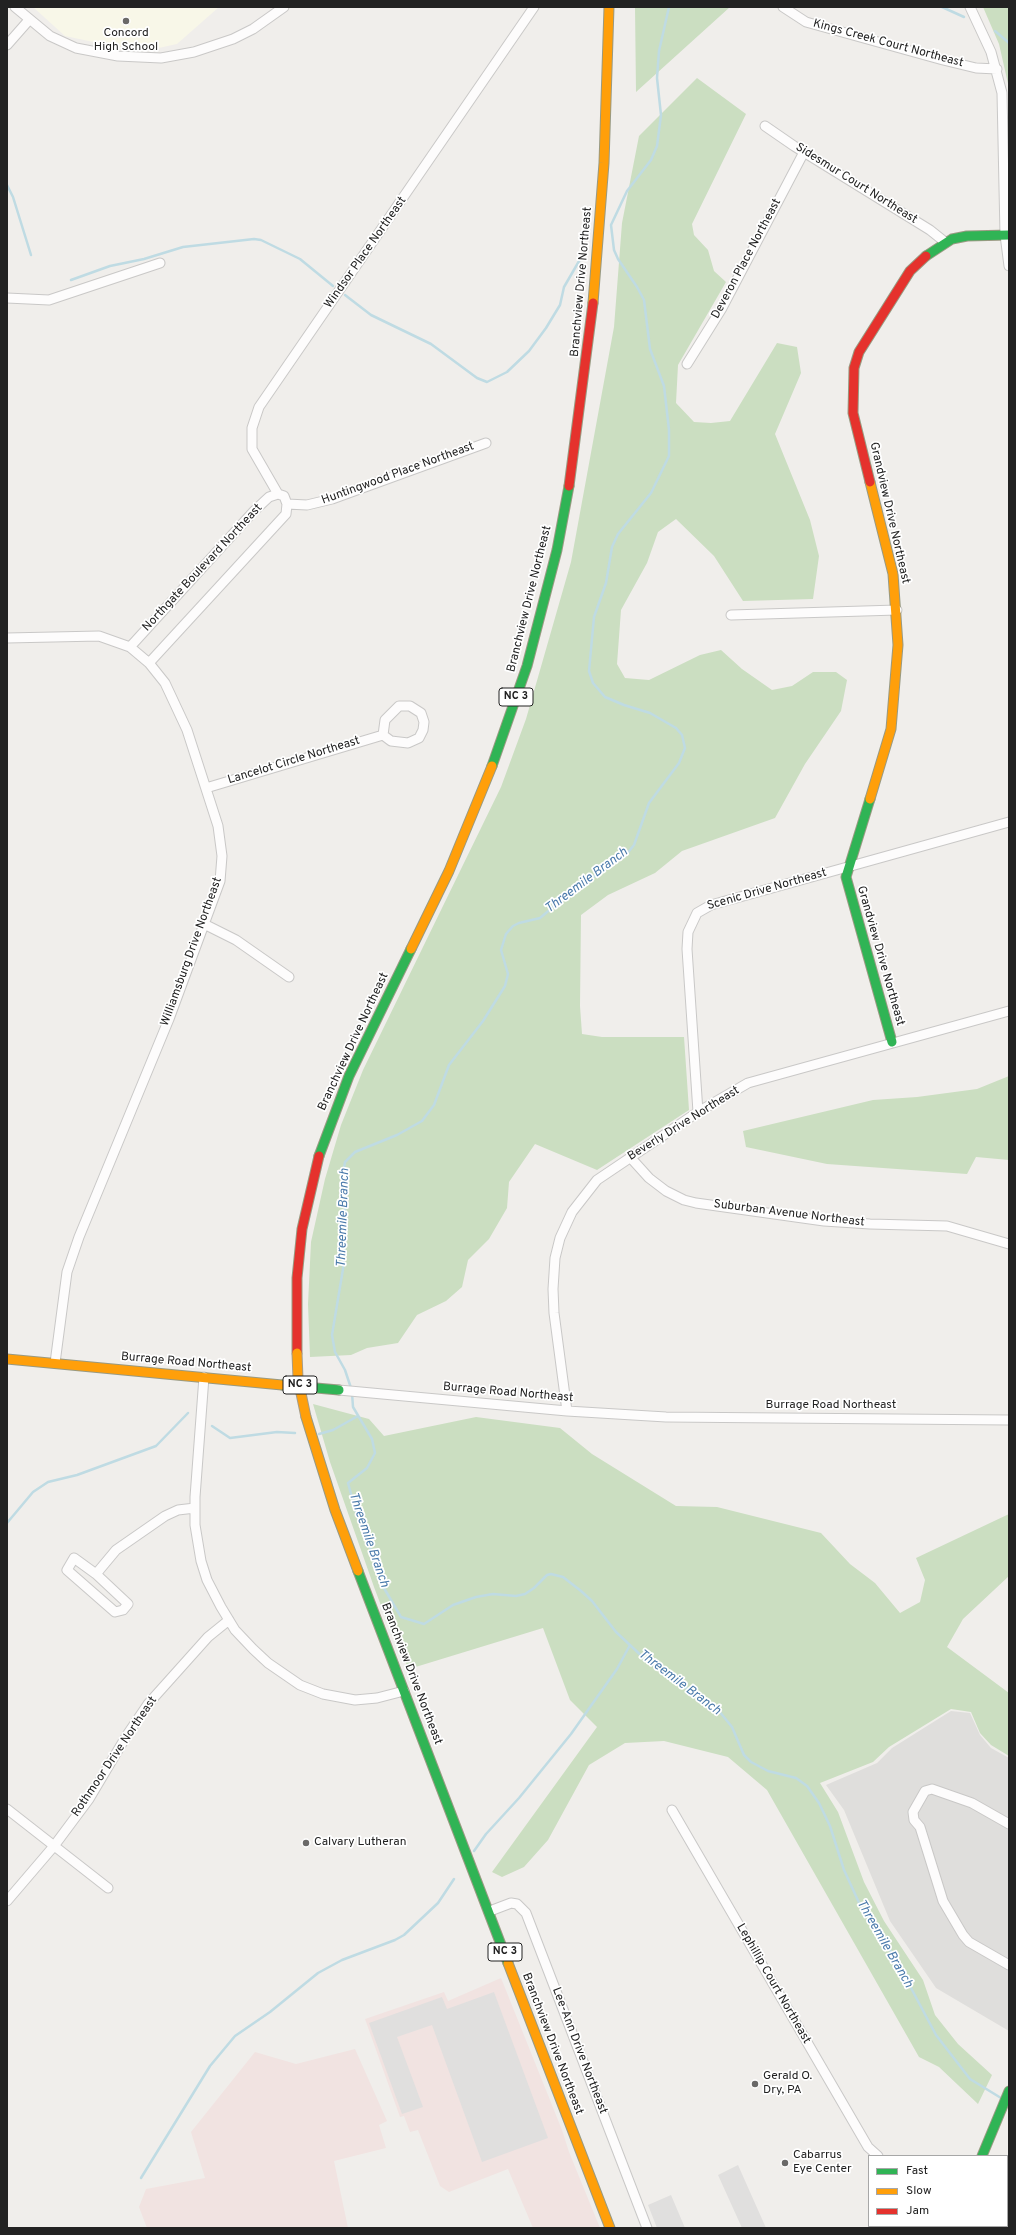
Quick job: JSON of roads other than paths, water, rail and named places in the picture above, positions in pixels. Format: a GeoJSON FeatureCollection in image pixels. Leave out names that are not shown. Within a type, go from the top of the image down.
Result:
{"type":"FeatureCollection","features":[{"type":"Feature","properties":{"kind":"main road","name":"Branchview Drive Northeast"},"geometry":{"type":"LineString","coordinates":[[609,7],[604,163],[597,266],[574,462],[557,550],[527,666],[491,770],[449,871],[349,1076],[332,1117],[314,1171],[302,1229],[297,1278],[297,1353],[298,1379],[306,1417],[335,1510],[477,1882],[490,1911],[610,2228]]}},
{"type":"Feature","properties":{"kind":"main road","name":"Grandview Drive Northeast"},"geometry":{"type":"LineString","coordinates":[[892,1042],[848,885],[848,867],[854,855],[891,729],[898,653],[897,610],[893,574],[854,420],[852,390],[859,352],[910,271],[920,260],[945,242],[967,236],[1007,235]]}},
{"type":"Feature","properties":{"kind":"main road","name":"Burrage Road Northeast"},"geometry":{"type":"LineString","coordinates":[[7,1358],[55,1364],[339,1390]]}},
{"type":"Feature","properties":{"kind":"main road"},"geometry":{"type":"LineString","coordinates":[[982,2155],[1009,2091]]}},
{"type":"Feature","properties":{"kind":"street"},"geometry":{"type":"LineString","coordinates":[[15,7],[50,36],[76,48],[118,56],[161,58],[194,52],[233,40],[253,29],[284,7]]}},
{"type":"Feature","properties":{"kind":"street","name":"Windsor Place Northeast"},"geometry":{"type":"LineString","coordinates":[[287,504],[284,496],[278,494],[252,449],[252,428],[259,407],[534,7]]}},
{"type":"Feature","properties":{"kind":"street","name":"Kings Creek Court Northeast"},"geometry":{"type":"LineString","coordinates":[[783,7],[806,22],[943,60],[976,68],[996,69]]}},
{"type":"Feature","properties":{"kind":"street"},"geometry":{"type":"LineString","coordinates":[[970,7],[992,52],[1002,93],[1009,266]]}},
{"type":"Feature","properties":{"kind":"street"},"geometry":{"type":"LineString","coordinates":[[7,45],[29,20]]}},
{"type":"Feature","properties":{"kind":"street","name":"Sidesmur Court Northeast"},"geometry":{"type":"LineString","coordinates":[[765,126],[930,230],[945,242]]}},
{"type":"Feature","properties":{"kind":"street","name":"Deveron Place Northeast"},"geometry":{"type":"LineString","coordinates":[[687,364],[722,308],[804,152]]}},
{"type":"Feature","properties":{"kind":"street"},"geometry":{"type":"LineString","coordinates":[[7,298],[49,300],[160,264]]}},
{"type":"Feature","properties":{"kind":"street","name":"Huntingwood Place Northeast"},"geometry":{"type":"LineString","coordinates":[[287,504],[308,505],[332,499],[486,443]]}},
{"type":"Feature","properties":{"kind":"street","name":"Northgate Boulevard Northeast"},"geometry":{"type":"LineString","coordinates":[[130,647],[254,511],[269,497],[278,494]]}},
{"type":"Feature","properties":{"kind":"street","name":"Northgate Boulevard Northeast"},"geometry":{"type":"LineString","coordinates":[[149,663],[286,514],[287,504]]}},
{"type":"Feature","properties":{"kind":"street"},"geometry":{"type":"LineString","coordinates":[[731,615],[897,610]]}},
{"type":"Feature","properties":{"kind":"street","name":"Williamsburg Drive Northeast"},"geometry":{"type":"LineString","coordinates":[[7,638],[99,636],[130,647],[149,663],[165,683],[173,697],[187,730],[221,836],[222,856],[220,881],[166,1026],[74,1251],[67,1272],[61,1307],[55,1364]]}},
{"type":"Feature","properties":{"kind":"street"},"geometry":{"type":"LineString","coordinates":[[400,706],[410,706],[421,713],[424,722],[423,730],[419,738],[408,743],[391,740],[383,734],[385,720],[400,706]]}},
{"type":"Feature","properties":{"kind":"street","name":"Lancelot Circle Northeast"},"geometry":{"type":"LineString","coordinates":[[206,788],[383,734]]}},
{"type":"Feature","properties":{"kind":"street","name":"Scenic Drive Northeast"},"geometry":{"type":"LineString","coordinates":[[698,1112],[686,949],[691,922],[697,913],[711,905],[1009,822]]}},
{"type":"Feature","properties":{"kind":"street"},"geometry":{"type":"LineString","coordinates":[[204,924],[236,940],[289,977]]}},
{"type":"Feature","properties":{"kind":"street","name":"Beverly Drive Northeast"},"geometry":{"type":"LineString","coordinates":[[567,1411],[553,1289],[555,1258],[560,1238],[572,1212],[597,1180],[698,1112],[748,1083],[1009,1010]]}},
{"type":"Feature","properties":{"kind":"street","name":"Suburban Avenue Northeast"},"geometry":{"type":"LineString","coordinates":[[630,1157],[649,1178],[666,1191],[690,1202],[824,1221],[946,1226],[1009,1244]]}},
{"type":"Feature","properties":{"kind":"street"},"geometry":{"type":"LineString","coordinates":[[204,1377],[195,1525],[201,1561],[210,1586],[229,1620],[246,1642],[268,1663],[300,1684],[323,1694],[355,1700],[377,1698],[404,1691]]}},
{"type":"Feature","properties":{"kind":"street","name":"Burrage Road Northeast"},"geometry":{"type":"LineString","coordinates":[[339,1390],[567,1411],[666,1417],[1009,1420]]}},
{"type":"Feature","properties":{"kind":"street"},"geometry":{"type":"LineString","coordinates":[[96,1574],[116,1550],[165,1516],[178,1510],[195,1508]]}},
{"type":"Feature","properties":{"kind":"street"},"geometry":{"type":"LineString","coordinates":[[74,1558],[96,1574],[128,1604],[123,1610],[115,1612],[67,1570],[74,1558]]}},
{"type":"Feature","properties":{"kind":"street","name":"Rothmoor Drive Northeast"},"geometry":{"type":"LineString","coordinates":[[7,1900],[54,1846],[89,1799],[127,1735],[148,1704],[208,1637],[229,1620]]}},
{"type":"Feature","properties":{"kind":"street"},"geometry":{"type":"LineString","coordinates":[[1009,1824],[972,1803],[932,1789],[925,1791],[913,1812],[914,1820],[920,1827],[943,1901],[963,1935],[969,1942],[1009,1965]]}},
{"type":"Feature","properties":{"kind":"street"},"geometry":{"type":"LineString","coordinates":[[7,1809],[108,1888]]}},
{"type":"Feature","properties":{"kind":"street","name":"Lephillip Court Northeast"},"geometry":{"type":"LineString","coordinates":[[672,1810],[868,2147],[877,2155]]}},
{"type":"Feature","properties":{"kind":"street","name":"Lee-Ann Drive Northeast"},"geometry":{"type":"LineString","coordinates":[[490,1911],[512,1903],[518,1904],[526,1913],[648,2228]]}},
{"type":"Feature","properties":{"kind":"waterway","name":"Threemile Branch"},"geometry":{"type":"LineString","coordinates":[[351,1388],[345,1370],[335,1352],[332,1335],[343,1269],[346,1227],[343,1174],[345,1162],[355,1152],[397,1135],[422,1121],[434,1105],[449,1065],[483,1021],[505,986],[508,974],[501,950],[506,934],[513,926],[519,923],[540,918],[571,892],[626,855],[634,845],[649,803],[679,763],[685,748],[682,735],[676,728],[650,713],[605,697],[593,683],[589,671],[594,617],[606,583],[612,547],[618,534],[651,493],[669,456],[669,430],[664,386],[650,349],[644,300],[618,259],[614,250],[611,225],[627,191],[651,160],[657,146],[661,115],[657,78],[659,51],[669,7]]}},
{"type":"Feature","properties":{"kind":"waterway"},"geometry":{"type":"LineString","coordinates":[[942,7],[964,17]]}},
{"type":"Feature","properties":{"kind":"waterway"},"geometry":{"type":"LineString","coordinates":[[995,31],[1009,43]]}},
{"type":"Feature","properties":{"kind":"waterway"},"geometry":{"type":"LineString","coordinates":[[7,185],[13,197],[31,255]]}},
{"type":"Feature","properties":{"kind":"waterway"},"geometry":{"type":"LineString","coordinates":[[71,280],[110,266],[144,259],[183,247],[254,239],[261,240],[300,259],[333,286]]}},
{"type":"Feature","properties":{"kind":"waterway"},"geometry":{"type":"LineString","coordinates":[[345,295],[371,315],[431,344],[477,378],[487,382],[507,372],[529,351],[546,328],[560,305],[564,287],[582,256]]}},
{"type":"Feature","properties":{"kind":"waterway","name":"Threemile Branch"},"geometry":{"type":"LineString","coordinates":[[352,1393],[353,1407],[372,1439],[375,1453],[367,1468],[348,1483],[356,1512],[364,1528],[381,1583],[401,1617],[424,1624],[453,1605],[476,1597],[493,1594],[516,1596],[525,1594],[534,1588],[547,1575],[551,1574],[563,1577],[581,1591],[592,1601],[616,1632],[647,1661],[719,1711],[732,1727],[744,1755],[751,1762],[768,1771],[796,1778],[807,1786],[819,1803],[830,1826],[844,1870],[861,1907],[894,1956],[936,2035],[970,2079],[1001,2098]]}},
{"type":"Feature","properties":{"kind":"waterway"},"geometry":{"type":"LineString","coordinates":[[7,1523],[33,1492],[48,1482],[77,1475],[156,1446],[188,1413]]}},
{"type":"Feature","properties":{"kind":"waterway"},"geometry":{"type":"LineString","coordinates":[[319,1434],[333,1430],[358,1416]]}},
{"type":"Feature","properties":{"kind":"waterway"},"geometry":{"type":"LineString","coordinates":[[212,1426],[230,1438],[277,1432],[295,1433]]}},
{"type":"Feature","properties":{"kind":"waterway"},"geometry":{"type":"LineString","coordinates":[[474,1851],[486,1834],[519,1798],[571,1734],[617,1669],[630,1645]]}},
{"type":"Feature","properties":{"kind":"waterway"},"geometry":{"type":"LineString","coordinates":[[141,2178],[210,2066],[235,2036],[270,2012],[318,1973],[342,1960],[395,1940],[404,1935],[438,1903],[454,1879]]}},
{"type":"Feature","properties":{"kind":"place","name":"Concord High School"},"geometry":{"type":"Point","coordinates":[126,21]}},
{"type":"Feature","properties":{"kind":"place","name":"Calvary Lutheran"},"geometry":{"type":"Point","coordinates":[306,1843]}},
{"type":"Feature","properties":{"kind":"place","name":"Gerald O. Dry, PA"},"geometry":{"type":"Point","coordinates":[755,2084]}},
{"type":"Feature","properties":{"kind":"place","name":"Cabarrus Eye Center"},"geometry":{"type":"Point","coordinates":[785,2163]}}]}
